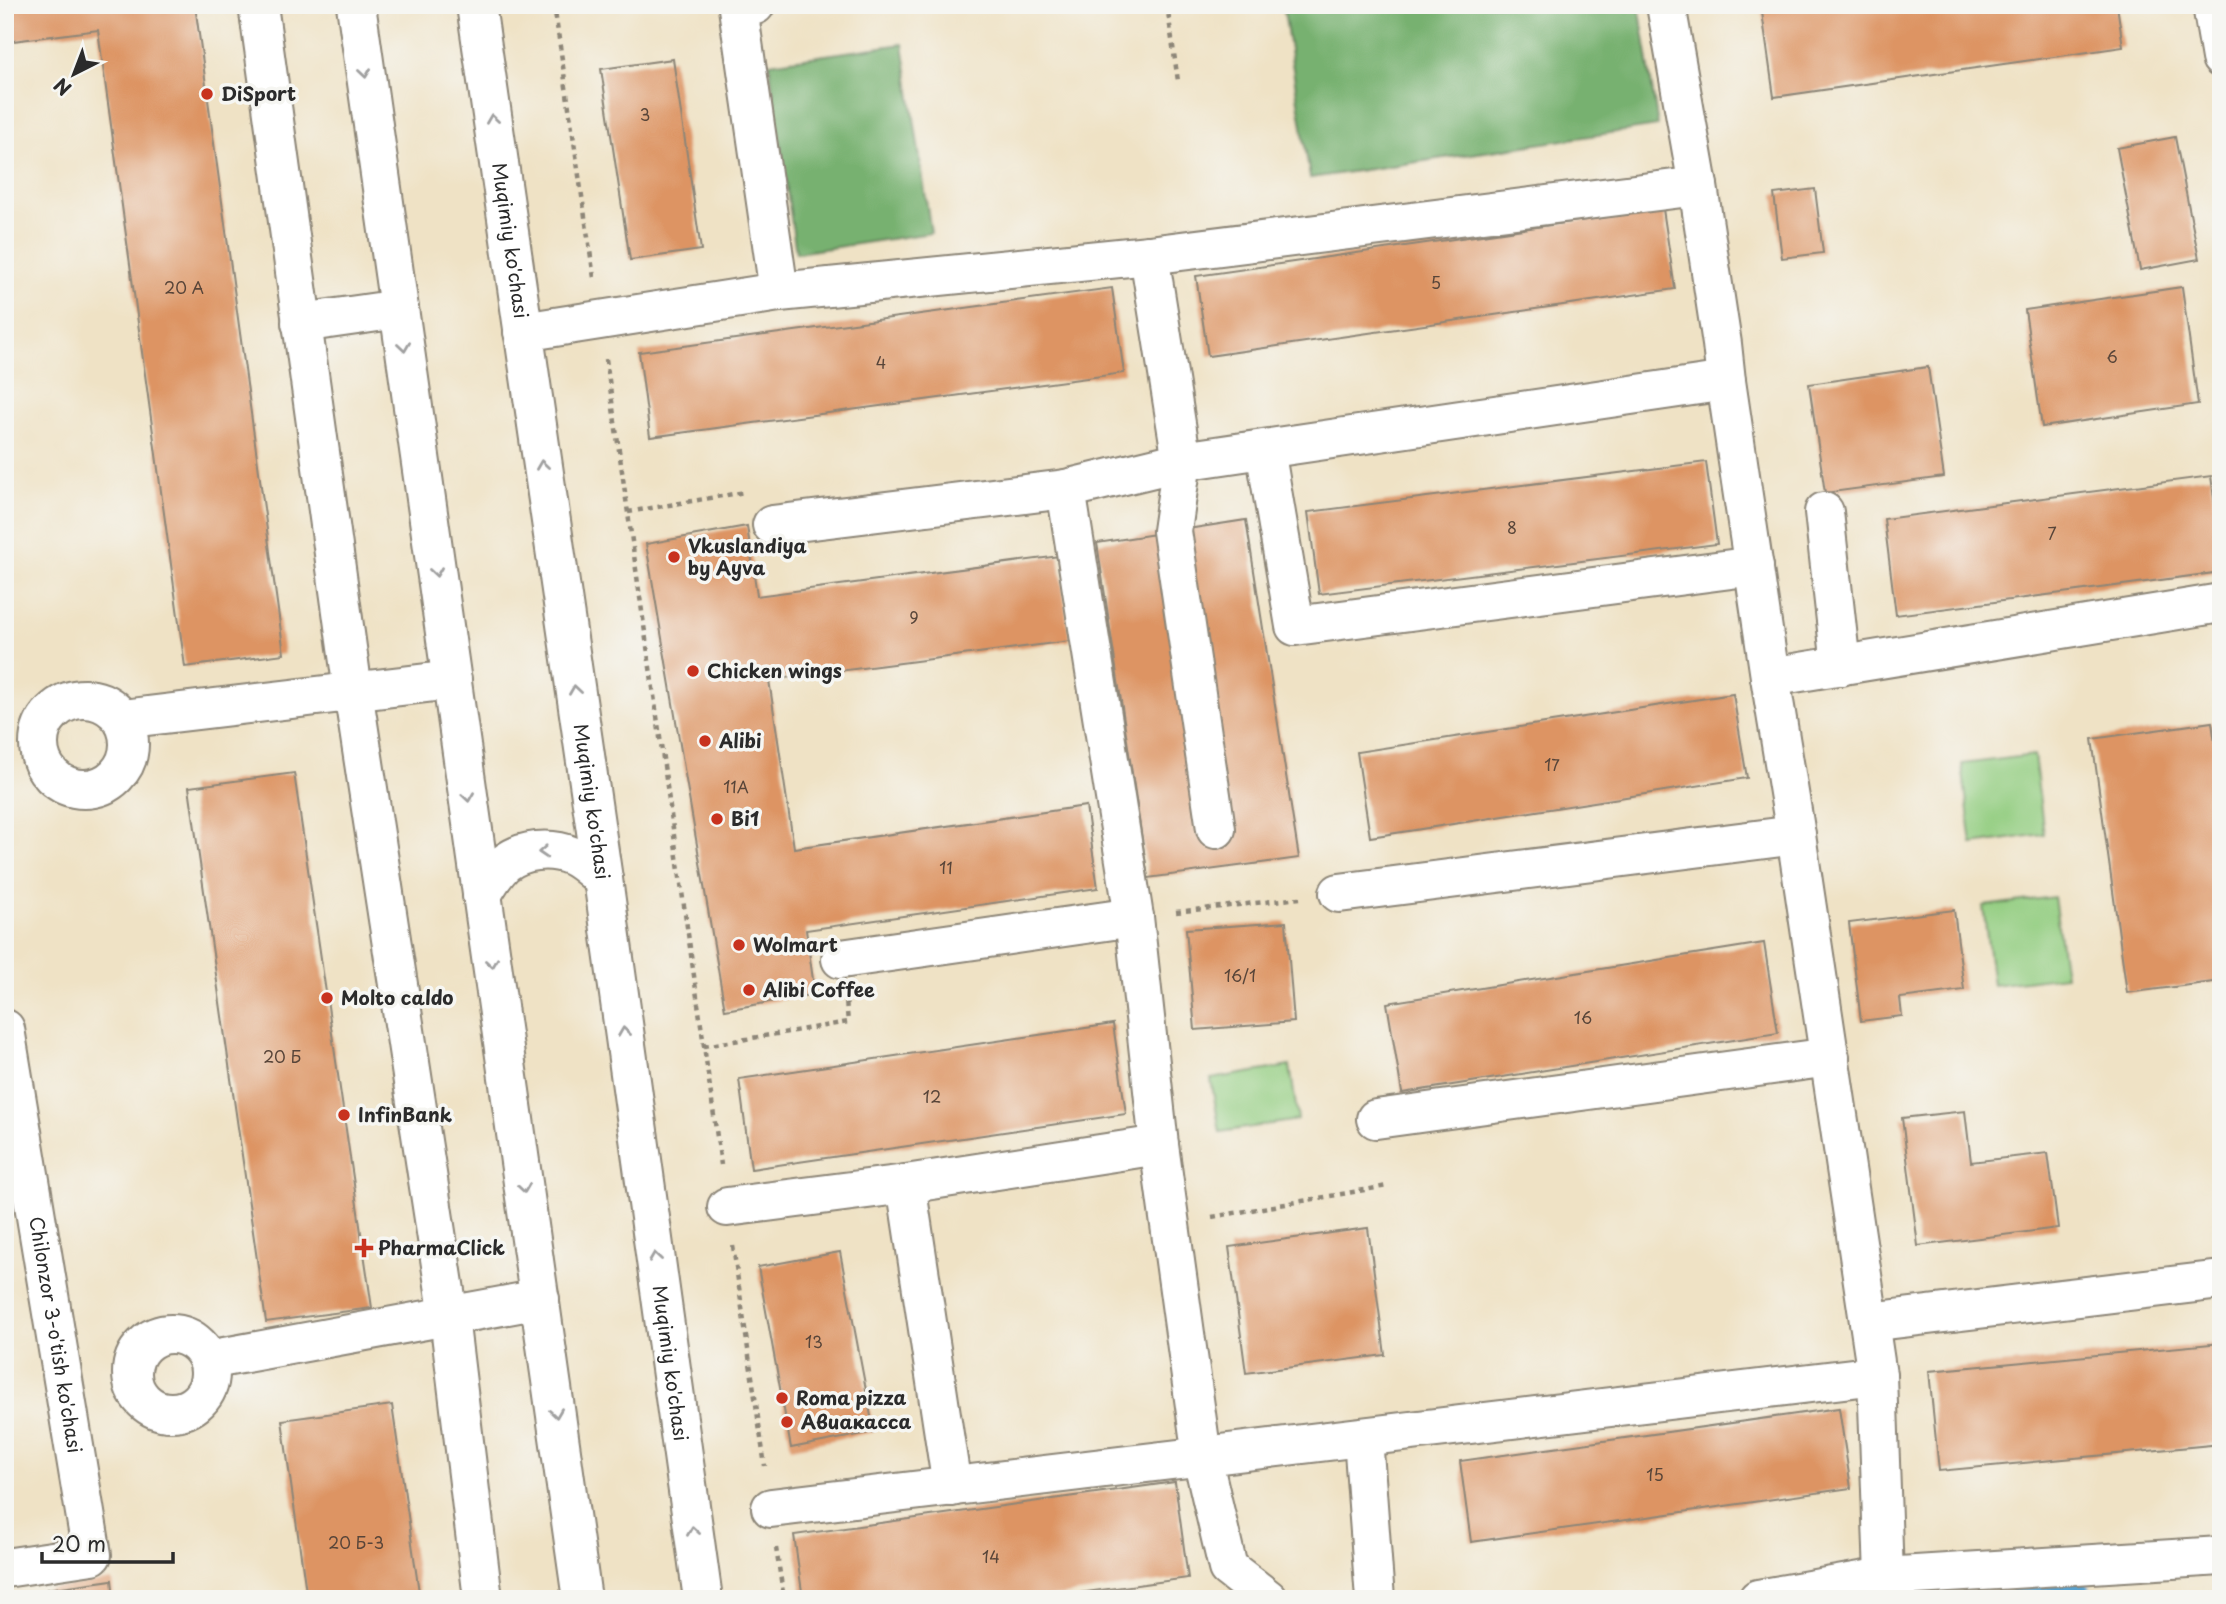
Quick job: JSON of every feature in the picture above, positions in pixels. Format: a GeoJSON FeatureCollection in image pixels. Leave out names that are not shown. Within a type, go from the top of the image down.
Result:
{"type":"FeatureCollection","features":[{"type":"Feature","properties":{"kind":"street"},"geometry":{"type":"LineString","coordinates":[[258,5],[353,691],[449,1317],[483,1599]]}},
{"type":"Feature","properties":{"kind":"street"},"geometry":{"type":"LineString","coordinates":[[356,5],[582,1599]]}},
{"type":"Feature","properties":{"kind":"street","name":"Muqimiy ko'chasi"},"geometry":{"type":"LineString","coordinates":[[476,5],[603,879],[703,1599]]}},
{"type":"Feature","properties":{"kind":"street"},"geometry":{"type":"LineString","coordinates":[[755,5],[738,8],[779,292]]}},
{"type":"Feature","properties":{"kind":"street"},"geometry":{"type":"LineString","coordinates":[[1666,5],[1698,186],[1877,1375],[1885,1577]]}},
{"type":"Feature","properties":{"kind":"street"},"geometry":{"type":"LineString","coordinates":[[2212,5],[2221,58]]}},
{"type":"Feature","properties":{"kind":"street"},"geometry":{"type":"LineString","coordinates":[[523,332],[779,292],[1149,255],[1698,186]]}},
{"type":"Feature","properties":{"kind":"street"},"geometry":{"type":"LineString","coordinates":[[1149,255],[1182,461],[1172,531],[1216,829]]}},
{"type":"Feature","properties":{"kind":"street"},"geometry":{"type":"LineString","coordinates":[[301,323],[399,309]]}},
{"type":"Feature","properties":{"kind":"street"},"geometry":{"type":"LineString","coordinates":[[772,525],[1066,489],[1182,461],[1726,381]]}},
{"type":"Feature","properties":{"kind":"street"},"geometry":{"type":"LineString","coordinates":[[1265,449],[1295,626],[1754,566]]}},
{"type":"Feature","properties":{"kind":"street"},"geometry":{"type":"LineString","coordinates":[[1066,489],[1134,917],[1159,1145],[1202,1457],[1228,1568],[1268,1599]]}},
{"type":"Feature","properties":{"kind":"street"},"geometry":{"type":"LineString","coordinates":[[1824,512],[1841,666]]}},
{"type":"Feature","properties":{"kind":"street"},"geometry":{"type":"LineString","coordinates":[[1770,677],[2221,603]]}},
{"type":"Feature","properties":{"kind":"street"},"geometry":{"type":"LineString","coordinates":[[122,719],[130,738],[127,762],[113,781],[90,790],[66,787],[47,772],[31,752],[41,726],[55,707],[78,698],[102,701],[122,719],[452,680]]}},
{"type":"Feature","properties":{"kind":"street"},"geometry":{"type":"LineString","coordinates":[[1339,893],[1796,835]]}},
{"type":"Feature","properties":{"kind":"street"},"geometry":{"type":"LineString","coordinates":[[482,895],[505,863],[536,851],[555,851],[573,857],[603,879]]}},
{"type":"Feature","properties":{"kind":"street"},"geometry":{"type":"LineString","coordinates":[[841,960],[1134,917]]}},
{"type":"Feature","properties":{"kind":"street","name":"Chilonzor 3-o'tish ko'chasi"},"geometry":{"type":"LineString","coordinates":[[5,1028],[20,1202],[92,1555],[5,1568]]}},
{"type":"Feature","properties":{"kind":"street"},"geometry":{"type":"LineString","coordinates":[[1376,1119],[1830,1057]]}},
{"type":"Feature","properties":{"kind":"street"},"geometry":{"type":"LineString","coordinates":[[727,1207],[906,1184],[1159,1145]]}},
{"type":"Feature","properties":{"kind":"street"},"geometry":{"type":"LineString","coordinates":[[906,1184],[951,1487]]}},
{"type":"Feature","properties":{"kind":"street"},"geometry":{"type":"LineString","coordinates":[[1869,1322],[2221,1280]]}},
{"type":"Feature","properties":{"kind":"street"},"geometry":{"type":"LineString","coordinates":[[208,1360],[540,1299]]}},
{"type":"Feature","properties":{"kind":"street"},"geometry":{"type":"LineString","coordinates":[[166,1334],[184,1336],[199,1345],[208,1360],[210,1377],[204,1394],[192,1407],[175,1412],[158,1410],[123,1387],[137,1352],[150,1339],[166,1334]]}},
{"type":"Feature","properties":{"kind":"street"},"geometry":{"type":"LineString","coordinates":[[771,1508],[1877,1375]]}},
{"type":"Feature","properties":{"kind":"street"},"geometry":{"type":"LineString","coordinates":[[1363,1438],[1375,1599]]}},
{"type":"Feature","properties":{"kind":"street"},"geometry":{"type":"LineString","coordinates":[[1758,1599],[1885,1577],[2221,1556]]}},
{"type":"Feature","properties":{"kind":"path"},"geometry":{"type":"LineString","coordinates":[[554,5],[784,1599]]}},
{"type":"Feature","properties":{"kind":"path"},"geometry":{"type":"LineString","coordinates":[[1167,5],[1178,81]]}},
{"type":"Feature","properties":{"kind":"path"},"geometry":{"type":"LineString","coordinates":[[628,512],[764,489],[772,525]]}},
{"type":"Feature","properties":{"kind":"path"},"geometry":{"type":"LineString","coordinates":[[1134,917],[1300,897]]}},
{"type":"Feature","properties":{"kind":"path"},"geometry":{"type":"LineString","coordinates":[[704,1046],[848,1022],[841,960]]}},
{"type":"Feature","properties":{"kind":"path"},"geometry":{"type":"LineString","coordinates":[[1170,1225],[1387,1186]]}},
{"type":"Feature","properties":{"kind":"green space"},"geometry":{"type":"Polygon","coordinates":[[[1283,5],[1639,5],[1658,126],[1310,178],[1283,5]]]}},
{"type":"Feature","properties":{"kind":"green space"},"geometry":{"type":"Polygon","coordinates":[[[903,44],[931,233],[796,253],[769,63],[903,44]]]}},
{"type":"Feature","properties":{"kind":"green space"},"geometry":{"type":"Polygon","coordinates":[[[2034,755],[2044,834],[1972,844],[1962,764],[2034,755]]]}},
{"type":"Feature","properties":{"kind":"green space"},"geometry":{"type":"Polygon","coordinates":[[[2054,897],[2065,976],[1993,985],[1983,906],[2054,897]]]}},
{"type":"Feature","properties":{"kind":"green space"},"geometry":{"type":"Polygon","coordinates":[[[1290,1066],[1298,1120],[1220,1132],[1211,1079],[1290,1066]]]}},
{"type":"Feature","properties":{"kind":"building"},"geometry":{"type":"Polygon","coordinates":[[[5,5],[195,5],[284,654],[185,667],[98,30],[5,42],[5,5]]]}},
{"type":"Feature","properties":{"kind":"building"},"geometry":{"type":"Polygon","coordinates":[[[1761,5],[2117,5],[2123,47],[1774,97],[1761,5]]]}},
{"type":"Feature","properties":{"kind":"building"},"geometry":{"type":"Polygon","coordinates":[[[673,59],[701,250],[630,260],[601,69],[673,59]]]}},
{"type":"Feature","properties":{"kind":"building"},"geometry":{"type":"Polygon","coordinates":[[[2175,137],[2199,259],[2140,270],[2117,148],[2175,137]]]}},
{"type":"Feature","properties":{"kind":"building"},"geometry":{"type":"Polygon","coordinates":[[[1815,189],[1823,253],[1782,258],[1774,194],[1815,189]]]}},
{"type":"Feature","properties":{"kind":"building"},"geometry":{"type":"Polygon","coordinates":[[[1663,209],[1675,289],[1208,356],[1196,276],[1663,209]]]}},
{"type":"Feature","properties":{"kind":"building"},"geometry":{"type":"Polygon","coordinates":[[[2182,287],[2198,404],[2042,427],[2025,310],[2182,287]]]}},
{"type":"Feature","properties":{"kind":"building"},"geometry":{"type":"Polygon","coordinates":[[[1112,288],[1124,373],[650,437],[639,352],[1112,288]]]}},
{"type":"Feature","properties":{"kind":"building"},"geometry":{"type":"Polygon","coordinates":[[[1928,367],[1944,477],[1825,493],[1809,384],[1928,367]]]}},
{"type":"Feature","properties":{"kind":"building"},"geometry":{"type":"Polygon","coordinates":[[[1706,462],[1717,544],[1319,594],[1308,512],[1706,462]]]}},
{"type":"Feature","properties":{"kind":"building"},"geometry":{"type":"Polygon","coordinates":[[[2211,476],[2221,549],[2221,572],[1896,615],[1884,519],[2211,476]]]}},
{"type":"Feature","properties":{"kind":"building"},"geometry":{"type":"Polygon","coordinates":[[[1246,520],[1299,858],[1148,878],[1097,543],[1246,520]]]}},
{"type":"Feature","properties":{"kind":"building"},"geometry":{"type":"Polygon","coordinates":[[[747,526],[757,596],[1059,556],[1070,641],[769,680],[794,848],[1086,806],[1098,888],[806,930],[815,994],[725,1010],[646,544],[747,526]]]}},
{"type":"Feature","properties":{"kind":"building"},"geometry":{"type":"Polygon","coordinates":[[[1733,694],[1747,778],[1370,837],[1357,752],[1733,694]]]}},
{"type":"Feature","properties":{"kind":"building"},"geometry":{"type":"Polygon","coordinates":[[[2212,722],[2221,786],[2221,981],[2127,993],[2092,739],[2212,722]]]}},
{"type":"Feature","properties":{"kind":"building"},"geometry":{"type":"Polygon","coordinates":[[[294,773],[372,1308],[266,1322],[189,787],[294,773]]]}},
{"type":"Feature","properties":{"kind":"building"},"geometry":{"type":"Polygon","coordinates":[[[1954,910],[1964,990],[1900,998],[1902,1016],[1861,1021],[1849,923],[1954,910]]]}},
{"type":"Feature","properties":{"kind":"building"},"geometry":{"type":"Polygon","coordinates":[[[1286,922],[1294,1022],[1195,1030],[1186,929],[1286,922]]]}},
{"type":"Feature","properties":{"kind":"building"},"geometry":{"type":"Polygon","coordinates":[[[1764,943],[1778,1033],[1402,1093],[1387,1003],[1764,943]]]}},
{"type":"Feature","properties":{"kind":"building"},"geometry":{"type":"Polygon","coordinates":[[[1113,1024],[1126,1114],[751,1169],[739,1079],[1113,1024]]]}},
{"type":"Feature","properties":{"kind":"building"},"geometry":{"type":"Polygon","coordinates":[[[1965,1111],[1971,1162],[2048,1153],[2058,1228],[1918,1246],[1902,1118],[1965,1111]]]}},
{"type":"Feature","properties":{"kind":"building"},"geometry":{"type":"Polygon","coordinates":[[[1368,1228],[1385,1355],[1246,1373],[1229,1247],[1368,1228]]]}},
{"type":"Feature","properties":{"kind":"building"},"geometry":{"type":"Polygon","coordinates":[[[840,1252],[874,1432],[791,1448],[758,1267],[840,1252]]]}},
{"type":"Feature","properties":{"kind":"building"},"geometry":{"type":"Polygon","coordinates":[[[2221,1343],[2221,1444],[1939,1471],[1929,1371],[2221,1343]]]}},
{"type":"Feature","properties":{"kind":"building"},"geometry":{"type":"Polygon","coordinates":[[[392,1405],[420,1599],[307,1599],[282,1420],[392,1405]]]}},
{"type":"Feature","properties":{"kind":"building"},"geometry":{"type":"Polygon","coordinates":[[[1839,1408],[1851,1488],[1471,1542],[1460,1461],[1839,1408]]]}},
{"type":"Feature","properties":{"kind":"building"},"geometry":{"type":"Polygon","coordinates":[[[1175,1482],[1188,1578],[1036,1599],[803,1599],[794,1535],[1175,1482]]]}},
{"type":"Feature","properties":{"kind":"building"},"geometry":{"type":"Polygon","coordinates":[[[112,1580],[114,1599],[48,1599],[47,1589],[112,1580]]]}},
{"type":"Feature","properties":{"kind":"building"},"geometry":{"type":"Polygon","coordinates":[[[18,1593],[19,1599],[5,1599],[5,1595],[18,1593]]]}},
{"type":"Feature","properties":{"kind":"waterway"},"geometry":{"type":"LineString","coordinates":[[2032,1599],[2070,1599]]}},
{"type":"Feature","properties":{"kind":"place","name":"DiSport"},"geometry":{"type":"Point","coordinates":[207,94]}},
{"type":"Feature","properties":{"kind":"place","name":"Vkuslandiya by Ayva"},"geometry":{"type":"Point","coordinates":[674,557]}},
{"type":"Feature","properties":{"kind":"place","name":"Chicken wings"},"geometry":{"type":"Point","coordinates":[693,671]}},
{"type":"Feature","properties":{"kind":"place","name":"Alibi"},"geometry":{"type":"Point","coordinates":[705,741]}},
{"type":"Feature","properties":{"kind":"place","name":"Bi1"},"geometry":{"type":"Point","coordinates":[717,819]}},
{"type":"Feature","properties":{"kind":"place","name":"Wolmart"},"geometry":{"type":"Point","coordinates":[739,945]}},
{"type":"Feature","properties":{"kind":"place","name":"Alibi Coffee"},"geometry":{"type":"Point","coordinates":[749,990]}},
{"type":"Feature","properties":{"kind":"place","name":"Molto caldo"},"geometry":{"type":"Point","coordinates":[327,998]}},
{"type":"Feature","properties":{"kind":"place","name":"InfinBank"},"geometry":{"type":"Point","coordinates":[344,1115]}},
{"type":"Feature","properties":{"kind":"place","name":"PharmaClick"},"geometry":{"type":"Point","coordinates":[364,1248]}},
{"type":"Feature","properties":{"kind":"place","name":"Roma pizza"},"geometry":{"type":"Point","coordinates":[782,1398]}},
{"type":"Feature","properties":{"kind":"place","name":"Авиакасса"},"geometry":{"type":"Point","coordinates":[787,1422]}}]}
